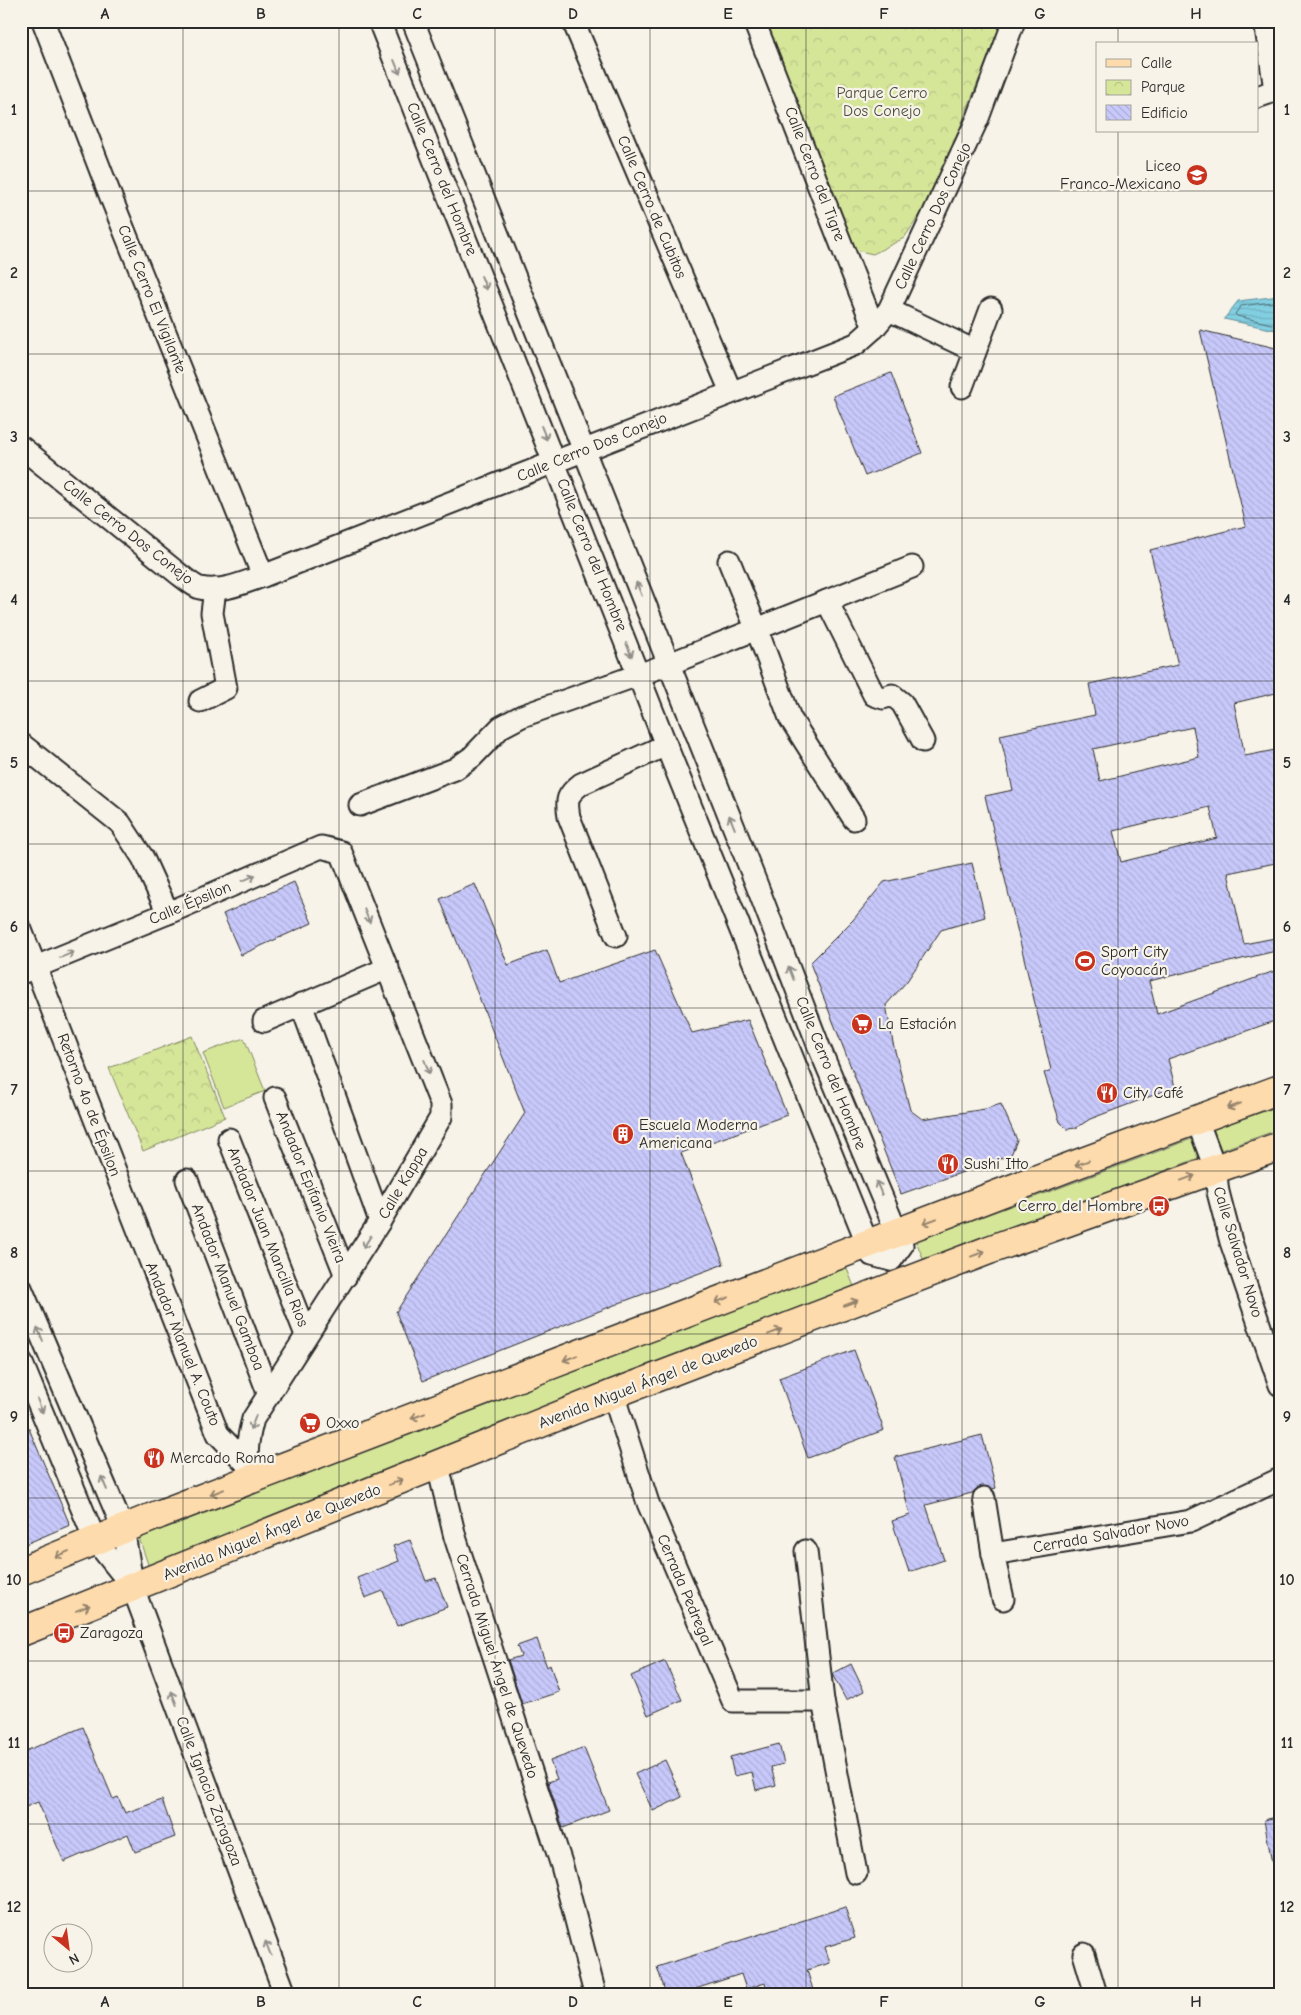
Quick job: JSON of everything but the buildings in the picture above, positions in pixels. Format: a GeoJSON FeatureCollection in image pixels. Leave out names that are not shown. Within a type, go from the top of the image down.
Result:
{"type":"FeatureCollection","features":[{"type":"Feature","properties":{"kind":"main road"},"geometry":{"type":"LineString","coordinates":[[21,1571],[123,1528],[249,1471],[868,1245],[1280,1089]]}},
{"type":"Feature","properties":{"kind":"main road","name":"Avenida Miguel Ángel de Quevedo"},"geometry":{"type":"LineString","coordinates":[[21,1632],[438,1466],[613,1394],[896,1272],[1004,1244],[1280,1146]]}},
{"type":"Feature","properties":{"kind":"street","name":"Calle Cerro El Vigilante"},"geometry":{"type":"LineString","coordinates":[[43,21],[112,200],[262,576]]}},
{"type":"Feature","properties":{"kind":"street","name":"Calle Cerro del Hombre"},"geometry":{"type":"LineString","coordinates":[[379,21],[666,745],[868,1245]]}},
{"type":"Feature","properties":{"kind":"street","name":"Calle Cerro del Hombre"},"geometry":{"type":"LineString","coordinates":[[412,21],[756,883],[819,1047],[902,1245],[896,1272]]}},
{"type":"Feature","properties":{"kind":"street","name":"Calle Cerro de Cubitos"},"geometry":{"type":"LineString","coordinates":[[573,21],[731,392]]}},
{"type":"Feature","properties":{"kind":"street","name":"Calle Cerro del Tigre"},"geometry":{"type":"LineString","coordinates":[[754,21],[874,328]]}},
{"type":"Feature","properties":{"kind":"street","name":"Calle Cerro Dos Conejo"},"geometry":{"type":"LineString","coordinates":[[21,447],[180,575],[198,588],[215,589],[237,585],[262,576],[856,344],[874,328],[889,310],[978,118],[1014,21]]}},
{"type":"Feature","properties":{"kind":"street"},"geometry":{"type":"LineString","coordinates":[[1265,21],[1271,92]]}},
{"type":"Feature","properties":{"kind":"street"},"geometry":{"type":"LineString","coordinates":[[962,387],[991,309]]}},
{"type":"Feature","properties":{"kind":"street"},"geometry":{"type":"LineString","coordinates":[[889,310],[975,352]]}},
{"type":"Feature","properties":{"kind":"street"},"geometry":{"type":"LineString","coordinates":[[729,561],[758,630],[790,718],[854,819]]}},
{"type":"Feature","properties":{"kind":"street"},"geometry":{"type":"LineString","coordinates":[[360,805],[455,769],[472,757],[502,727],[522,716],[758,630],[827,600],[912,567]]}},
{"type":"Feature","properties":{"kind":"street"},"geometry":{"type":"LineString","coordinates":[[200,701],[226,688],[212,613],[215,589]]}},
{"type":"Feature","properties":{"kind":"street"},"geometry":{"type":"LineString","coordinates":[[827,600],[874,696],[883,698],[892,695],[902,703],[923,741]]}},
{"type":"Feature","properties":{"kind":"street"},"geometry":{"type":"LineString","coordinates":[[21,744],[120,823],[143,858],[168,914]]}},
{"type":"Feature","properties":{"kind":"street"},"geometry":{"type":"LineString","coordinates":[[616,936],[569,817],[566,803],[571,792],[581,784],[666,745]]}},
{"type":"Feature","properties":{"kind":"street","name":"Calle Épsilon"},"geometry":{"type":"LineString","coordinates":[[28,971],[168,914],[321,847],[341,852],[349,870]]}},
{"type":"Feature","properties":{"kind":"street","name":"Calle Kappa"},"geometry":{"type":"LineString","coordinates":[[249,1471],[247,1441],[253,1419],[346,1276],[441,1117],[441,1104],[349,870]]}},
{"type":"Feature","properties":{"kind":"street"},"geometry":{"type":"LineString","coordinates":[[726,895],[756,883]]}},
{"type":"Feature","properties":{"kind":"street","name":"Retorno 4o de Épsilon"},"geometry":{"type":"LineString","coordinates":[[21,930],[28,971],[143,1243]]}},
{"type":"Feature","properties":{"kind":"street"},"geometry":{"type":"LineString","coordinates":[[264,1020],[388,968]]}},
{"type":"Feature","properties":{"kind":"street"},"geometry":{"type":"LineString","coordinates":[[301,1004],[380,1221]]}},
{"type":"Feature","properties":{"kind":"street","name":"Andador Epifanio Vieira"},"geometry":{"type":"LineString","coordinates":[[276,1098],[346,1276]]}},
{"type":"Feature","properties":{"kind":"street","name":"Calle Salvador Novo"},"geometry":{"type":"LineString","coordinates":[[1197,1120],[1215,1168],[1222,1213],[1280,1385]]}},
{"type":"Feature","properties":{"kind":"street","name":"Andador Juan Mancilla Rios"},"geometry":{"type":"LineString","coordinates":[[229,1139],[306,1335]]}},
{"type":"Feature","properties":{"kind":"street","name":"Andador Manuel Gamboa"},"geometry":{"type":"LineString","coordinates":[[187,1180],[269,1395]]}},
{"type":"Feature","properties":{"kind":"street","name":"Andador Manuel A. Couto"},"geometry":{"type":"LineString","coordinates":[[143,1243],[218,1434],[249,1471]]}},
{"type":"Feature","properties":{"kind":"street"},"geometry":{"type":"LineString","coordinates":[[868,1245],[872,1255],[896,1272]]}},
{"type":"Feature","properties":{"kind":"street","name":"Calle Ignacio Zaragoza"},"geometry":{"type":"LineString","coordinates":[[21,1288],[123,1528],[133,1588],[285,1994]]}},
{"type":"Feature","properties":{"kind":"street","name":"Calle Ignacio Zaragoza"},"geometry":{"type":"LineString","coordinates":[[21,1361],[95,1540],[133,1588]]}},
{"type":"Feature","properties":{"kind":"street","name":"Cerrada Pedregal"},"geometry":{"type":"LineString","coordinates":[[613,1394],[648,1503],[733,1701],[822,1701]]}},
{"type":"Feature","properties":{"kind":"street","name":"Cerrada Miguel Ángel de Quevedo"},"geometry":{"type":"LineString","coordinates":[[438,1466],[455,1537],[562,1866],[596,1994]]}},
{"type":"Feature","properties":{"kind":"street","name":"Cerrada Salvador Novo"},"geometry":{"type":"LineString","coordinates":[[993,1554],[1191,1521],[1280,1479]]}},
{"type":"Feature","properties":{"kind":"street"},"geometry":{"type":"LineString","coordinates":[[984,1498],[993,1554],[1003,1599]]}},
{"type":"Feature","properties":{"kind":"street"},"geometry":{"type":"LineString","coordinates":[[806,1551],[822,1701],[856,1873]]}},
{"type":"Feature","properties":{"kind":"street"},"geometry":{"type":"LineString","coordinates":[[1084,1954],[1096,1994]]}},
{"type":"Feature","properties":{"kind":"green space","name":"Parque Cerro Dos Conejo"},"geometry":{"type":"Polygon","coordinates":[[[763,21],[1002,21],[933,196],[904,238],[873,254],[851,249],[763,21]]]}},
{"type":"Feature","properties":{"kind":"green space"},"geometry":{"type":"Polygon","coordinates":[[[192,1036],[225,1117],[143,1151],[109,1068],[192,1036]]]}},
{"type":"Feature","properties":{"kind":"green space"},"geometry":{"type":"Polygon","coordinates":[[[244,1038],[265,1091],[224,1107],[203,1053],[244,1038]]]}},
{"type":"Feature","properties":{"kind":"green space"},"geometry":{"type":"Polygon","coordinates":[[[1280,1106],[1280,1129],[1221,1150],[1212,1129],[1280,1106]]]}},
{"type":"Feature","properties":{"kind":"green space"},"geometry":{"type":"Polygon","coordinates":[[[1197,1137],[1204,1156],[924,1261],[916,1241],[1197,1137]]]}},
{"type":"Feature","properties":{"kind":"green space"},"geometry":{"type":"Polygon","coordinates":[[[845,1264],[855,1289],[150,1570],[139,1538],[845,1264]]]}},
{"type":"Feature","properties":{"kind":"water"},"geometry":{"type":"Polygon","coordinates":[[[1280,296],[1280,331],[1224,319],[1238,301],[1280,296]]]}},
{"type":"Feature","properties":{"kind":"place","name":"Liceo Franco-Mexicano"},"geometry":{"type":"Point","coordinates":[1197,175]}},
{"type":"Feature","properties":{"kind":"place","name":"Sport City Coyoacán"},"geometry":{"type":"Point","coordinates":[1085,961]}},
{"type":"Feature","properties":{"kind":"place","name":"La Estación"},"geometry":{"type":"Point","coordinates":[862,1024]}},
{"type":"Feature","properties":{"kind":"place","name":"City Café"},"geometry":{"type":"Point","coordinates":[1107,1093]}},
{"type":"Feature","properties":{"kind":"place","name":"Escuela Moderna Americana"},"geometry":{"type":"Point","coordinates":[623,1134]}},
{"type":"Feature","properties":{"kind":"place","name":"Sushi Itto"},"geometry":{"type":"Point","coordinates":[948,1164]}},
{"type":"Feature","properties":{"kind":"place","name":"Cerro del Hombre"},"geometry":{"type":"Point","coordinates":[1159,1206]}},
{"type":"Feature","properties":{"kind":"place","name":"Oxxo"},"geometry":{"type":"Point","coordinates":[310,1423]}},
{"type":"Feature","properties":{"kind":"place","name":"Mercado Roma"},"geometry":{"type":"Point","coordinates":[154,1458]}},
{"type":"Feature","properties":{"kind":"place","name":"Zaragoza"},"geometry":{"type":"Point","coordinates":[64,1633]}}]}
